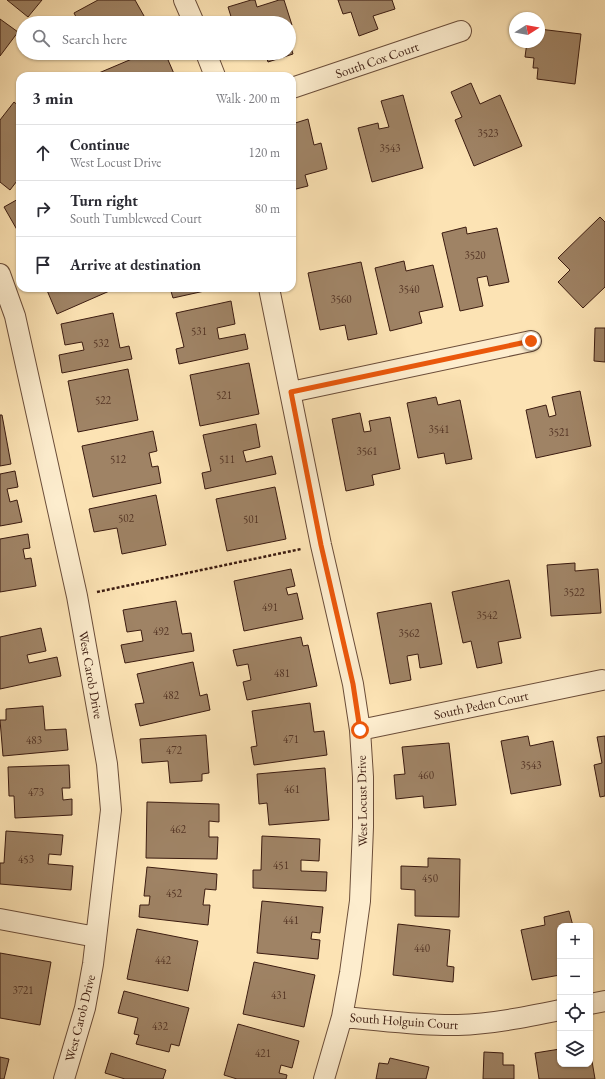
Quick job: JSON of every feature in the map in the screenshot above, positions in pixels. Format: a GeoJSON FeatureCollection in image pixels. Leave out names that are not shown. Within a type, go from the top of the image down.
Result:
{"type":"FeatureCollection","features":[{"type":"Feature","properties":{"kind":"street"},"geometry":{"type":"LineString","coordinates":[[184,0],[191,16]]}},
{"type":"Feature","properties":{"kind":"street","name":"South Cox Court"},"geometry":{"type":"LineString","coordinates":[[296,87],[461,31]]}},
{"type":"Feature","properties":{"kind":"street"},"geometry":{"type":"LineString","coordinates":[[209,60],[213,72]]}},
{"type":"Feature","properties":{"kind":"street","name":"West Carob Drive"},"geometry":{"type":"LineString","coordinates":[[0,274],[15,316],[76,596],[108,764],[111,810],[93,964],[85,1008],[64,1079]]}},
{"type":"Feature","properties":{"kind":"street","name":"West Locust Drive"},"geometry":{"type":"LineString","coordinates":[[270,292],[321,545],[353,684],[360,730],[363,784],[362,875],[350,973],[342,1017],[324,1079]]}},
{"type":"Feature","properties":{"kind":"street"},"geometry":{"type":"LineString","coordinates":[[291,392],[531,341]]}},
{"type":"Feature","properties":{"kind":"street","name":"South Peden Court"},"geometry":{"type":"LineString","coordinates":[[360,730],[602,680]]}},
{"type":"Feature","properties":{"kind":"street"},"geometry":{"type":"LineString","coordinates":[[0,919],[96,936]]}},
{"type":"Feature","properties":{"kind":"street"},"geometry":{"type":"LineString","coordinates":[[593,1003],[605,1001]]}},
{"type":"Feature","properties":{"kind":"street","name":"South Holguin Court"},"geometry":{"type":"LineString","coordinates":[[342,1017],[425,1025],[457,1025],[492,1023],[557,1011]]}},
{"type":"Feature","properties":{"kind":"path"},"geometry":{"type":"LineString","coordinates":[[76,596],[321,545]]}},
{"type":"Feature","properties":{"kind":"building"},"geometry":{"type":"Polygon","coordinates":[[[7,0],[42,0],[29,16],[27,16],[7,0]]]}},
{"type":"Feature","properties":{"kind":"building"},"geometry":{"type":"Polygon","coordinates":[[[98,0],[135,0],[144,16],[76,16],[74,13],[98,0]]]}},
{"type":"Feature","properties":{"kind":"building"},"geometry":{"type":"Polygon","coordinates":[[[251,0],[255,0],[257,7],[279,0],[284,0],[289,16],[231,16],[228,7],[251,0]]]}},
{"type":"Feature","properties":{"kind":"building"},"geometry":{"type":"Polygon","coordinates":[[[338,0],[392,0],[395,9],[373,16],[378,29],[359,36],[351,12],[343,14],[338,0]]]}},
{"type":"Feature","properties":{"kind":"building"},"geometry":{"type":"Polygon","coordinates":[[[0,19],[16,31],[16,35],[0,56],[0,19]]]}},
{"type":"Feature","properties":{"kind":"building"},"geometry":{"type":"Polygon","coordinates":[[[545,30],[581,34],[575,84],[537,79],[538,68],[533,68],[534,58],[525,57],[526,48],[545,48],[545,30]]]}},
{"type":"Feature","properties":{"kind":"building"},"geometry":{"type":"Polygon","coordinates":[[[129,60],[168,60],[173,72],[101,72],[129,60]]]}},
{"type":"Feature","properties":{"kind":"building"},"geometry":{"type":"Polygon","coordinates":[[[471,83],[480,104],[500,95],[522,146],[474,166],[455,120],[462,117],[451,92],[471,83]]]}},
{"type":"Feature","properties":{"kind":"building"},"geometry":{"type":"Polygon","coordinates":[[[403,95],[423,168],[372,182],[358,128],[378,123],[379,129],[389,127],[381,101],[403,95]]]}},
{"type":"Feature","properties":{"kind":"building"},"geometry":{"type":"Polygon","coordinates":[[[14,102],[16,104],[16,182],[10,190],[0,182],[0,120],[14,102]]]}},
{"type":"Feature","properties":{"kind":"building"},"geometry":{"type":"Polygon","coordinates":[[[308,119],[314,145],[321,143],[327,169],[305,175],[308,186],[296,189],[296,123],[308,119]]]}},
{"type":"Feature","properties":{"kind":"building"},"geometry":{"type":"Polygon","coordinates":[[[16,200],[16,228],[4,207],[16,200]]]}},
{"type":"Feature","properties":{"kind":"building"},"geometry":{"type":"Polygon","coordinates":[[[600,217],[605,222],[605,287],[583,308],[558,282],[570,270],[558,258],[600,217]]]}},
{"type":"Feature","properties":{"kind":"building"},"geometry":{"type":"Polygon","coordinates":[[[466,227],[467,234],[497,228],[509,282],[489,286],[487,276],[477,278],[483,306],[460,311],[442,233],[466,227]]]}},
{"type":"Feature","properties":{"kind":"building"},"geometry":{"type":"Polygon","coordinates":[[[404,261],[406,271],[433,265],[443,307],[419,312],[422,323],[390,331],[375,268],[404,261]]]}},
{"type":"Feature","properties":{"kind":"building"},"geometry":{"type":"Polygon","coordinates":[[[361,262],[377,334],[348,340],[345,325],[320,330],[308,273],[361,262]]]}},
{"type":"Feature","properties":{"kind":"building"},"geometry":{"type":"Polygon","coordinates":[[[48,292],[107,292],[57,314],[48,292]]]}},
{"type":"Feature","properties":{"kind":"building"},"geometry":{"type":"Polygon","coordinates":[[[171,292],[200,292],[173,298],[171,292]]]}},
{"type":"Feature","properties":{"kind":"building"},"geometry":{"type":"Polygon","coordinates":[[[231,301],[235,324],[217,328],[219,339],[245,334],[248,349],[179,364],[176,349],[184,347],[176,313],[231,301]]]}},
{"type":"Feature","properties":{"kind":"building"},"geometry":{"type":"Polygon","coordinates":[[[113,313],[120,348],[129,346],[132,359],[62,373],[59,355],[84,350],[82,342],[65,345],[61,324],[113,313]]]}},
{"type":"Feature","properties":{"kind":"building"},"geometry":{"type":"Polygon","coordinates":[[[595,328],[605,328],[605,362],[594,361],[595,328]]]}},
{"type":"Feature","properties":{"kind":"building"},"geometry":{"type":"Polygon","coordinates":[[[249,363],[259,414],[200,426],[190,375],[249,363]]]}},
{"type":"Feature","properties":{"kind":"building"},"geometry":{"type":"Polygon","coordinates":[[[128,369],[138,420],[78,432],[68,381],[128,369]]]}},
{"type":"Feature","properties":{"kind":"building"},"geometry":{"type":"Polygon","coordinates":[[[580,391],[591,446],[536,458],[526,410],[546,405],[549,417],[556,415],[552,397],[580,391]]]}},
{"type":"Feature","properties":{"kind":"building"},"geometry":{"type":"Polygon","coordinates":[[[436,397],[438,405],[460,400],[472,459],[446,464],[444,453],[418,458],[407,403],[436,397]]]}},
{"type":"Feature","properties":{"kind":"building"},"geometry":{"type":"Polygon","coordinates":[[[360,413],[364,432],[371,431],[369,421],[390,417],[400,469],[372,475],[374,485],[346,491],[332,419],[360,413]]]}},
{"type":"Feature","properties":{"kind":"building"},"geometry":{"type":"Polygon","coordinates":[[[0,415],[2,415],[11,464],[0,466],[0,415]]]}},
{"type":"Feature","properties":{"kind":"building"},"geometry":{"type":"Polygon","coordinates":[[[256,424],[260,447],[243,451],[246,462],[272,456],[276,474],[205,489],[202,473],[211,471],[203,435],[256,424]]]}},
{"type":"Feature","properties":{"kind":"building"},"geometry":{"type":"Polygon","coordinates":[[[153,431],[157,451],[149,453],[152,467],[158,466],[161,483],[93,497],[82,446],[153,431]]]}},
{"type":"Feature","properties":{"kind":"building"},"geometry":{"type":"Polygon","coordinates":[[[15,471],[18,487],[7,489],[10,502],[17,500],[22,522],[0,526],[0,474],[15,471]]]}},
{"type":"Feature","properties":{"kind":"building"},"geometry":{"type":"Polygon","coordinates":[[[275,487],[286,539],[227,551],[216,499],[275,487]]]}},
{"type":"Feature","properties":{"kind":"building"},"geometry":{"type":"Polygon","coordinates":[[[156,495],[166,545],[122,554],[117,528],[94,532],[89,509],[156,495]]]}},
{"type":"Feature","properties":{"kind":"building"},"geometry":{"type":"Polygon","coordinates":[[[28,534],[30,548],[23,549],[25,559],[31,558],[36,586],[0,592],[0,539],[28,534]]]}},
{"type":"Feature","properties":{"kind":"building"},"geometry":{"type":"Polygon","coordinates":[[[575,563],[575,571],[598,569],[601,613],[551,616],[547,565],[575,563]]]}},
{"type":"Feature","properties":{"kind":"building"},"geometry":{"type":"Polygon","coordinates":[[[291,569],[295,586],[286,588],[288,595],[297,593],[303,619],[244,631],[234,581],[291,569]]]}},
{"type":"Feature","properties":{"kind":"building"},"geometry":{"type":"Polygon","coordinates":[[[509,580],[521,638],[498,642],[502,663],[477,668],[471,641],[463,643],[452,592],[509,580]]]}},
{"type":"Feature","properties":{"kind":"building"},"geometry":{"type":"Polygon","coordinates":[[[176,601],[182,634],[191,633],[194,651],[125,663],[121,645],[143,641],[141,630],[127,632],[123,610],[176,601]]]}},
{"type":"Feature","properties":{"kind":"building"},"geometry":{"type":"Polygon","coordinates":[[[431,603],[442,664],[420,668],[418,654],[407,656],[411,680],[390,684],[377,613],[431,603]]]}},
{"type":"Feature","properties":{"kind":"building"},"geometry":{"type":"Polygon","coordinates":[[[41,628],[46,651],[27,655],[29,663],[57,657],[61,676],[0,689],[0,637],[41,628]]]}},
{"type":"Feature","properties":{"kind":"building"},"geometry":{"type":"Polygon","coordinates":[[[301,637],[303,646],[308,645],[317,686],[247,700],[243,682],[251,680],[248,664],[237,666],[233,650],[301,637]]]}},
{"type":"Feature","properties":{"kind":"building"},"geometry":{"type":"Polygon","coordinates":[[[193,662],[200,696],[207,694],[210,710],[140,726],[135,704],[144,703],[137,674],[193,662]]]}},
{"type":"Feature","properties":{"kind":"building"},"geometry":{"type":"Polygon","coordinates":[[[310,703],[314,732],[324,731],[327,755],[254,765],[251,747],[257,746],[252,711],[310,703]]]}},
{"type":"Feature","properties":{"kind":"building"},"geometry":{"type":"Polygon","coordinates":[[[43,706],[45,730],[66,729],[68,750],[3,756],[0,720],[6,720],[6,709],[43,706]]]}},
{"type":"Feature","properties":{"kind":"building"},"geometry":{"type":"Polygon","coordinates":[[[206,735],[209,773],[202,774],[202,781],[170,783],[168,761],[142,763],[140,739],[206,735]]]}},
{"type":"Feature","properties":{"kind":"building"},"geometry":{"type":"Polygon","coordinates":[[[528,736],[530,746],[553,741],[561,785],[511,794],[501,741],[528,736]]]}},
{"type":"Feature","properties":{"kind":"building"},"geometry":{"type":"Polygon","coordinates":[[[605,736],[605,796],[600,797],[594,765],[602,763],[597,737],[605,736]]]}},
{"type":"Feature","properties":{"kind":"building"},"geometry":{"type":"Polygon","coordinates":[[[449,743],[456,805],[424,808],[423,796],[396,799],[394,775],[405,774],[402,747],[449,743]]]}},
{"type":"Feature","properties":{"kind":"building"},"geometry":{"type":"Polygon","coordinates":[[[69,765],[70,788],[62,788],[63,800],[72,799],[72,815],[15,818],[14,796],[9,796],[8,767],[69,765]]]}},
{"type":"Feature","properties":{"kind":"building"},"geometry":{"type":"Polygon","coordinates":[[[325,768],[329,820],[269,825],[267,803],[259,804],[257,774],[325,768]]]}},
{"type":"Feature","properties":{"kind":"building"},"geometry":{"type":"Polygon","coordinates":[[[147,802],[219,804],[219,822],[209,821],[209,837],[218,837],[217,859],[146,858],[147,802]]]}},
{"type":"Feature","properties":{"kind":"building"},"geometry":{"type":"Polygon","coordinates":[[[6,831],[63,835],[61,855],[49,854],[48,864],[73,866],[71,890],[0,884],[0,863],[4,863],[6,831]]]}},
{"type":"Feature","properties":{"kind":"building"},"geometry":{"type":"Polygon","coordinates":[[[262,836],[320,839],[319,861],[301,860],[301,871],[327,872],[326,891],[253,888],[253,870],[261,870],[262,836]]]}},
{"type":"Feature","properties":{"kind":"building"},"geometry":{"type":"Polygon","coordinates":[[[428,858],[460,859],[459,917],[415,916],[415,890],[401,889],[401,866],[428,867],[428,858]]]}},
{"type":"Feature","properties":{"kind":"building"},"geometry":{"type":"Polygon","coordinates":[[[147,867],[217,874],[216,890],[205,889],[203,905],[210,905],[208,925],[139,917],[140,905],[149,905],[150,896],[144,896],[147,867]]]}},
{"type":"Feature","properties":{"kind":"building"},"geometry":{"type":"Polygon","coordinates":[[[262,901],[323,907],[320,933],[312,932],[311,939],[320,940],[318,959],[257,953],[262,901]]]}},
{"type":"Feature","properties":{"kind":"building"},"geometry":{"type":"Polygon","coordinates":[[[569,911],[572,923],[557,923],[557,976],[532,980],[521,930],[545,925],[544,917],[569,911]]]}},
{"type":"Feature","properties":{"kind":"building"},"geometry":{"type":"Polygon","coordinates":[[[398,924],[450,930],[447,966],[454,967],[453,982],[393,975],[398,924]]]}},
{"type":"Feature","properties":{"kind":"building"},"geometry":{"type":"Polygon","coordinates":[[[137,929],[198,941],[188,991],[127,979],[137,929]]]}},
{"type":"Feature","properties":{"kind":"building"},"geometry":{"type":"Polygon","coordinates":[[[0,953],[51,962],[40,1025],[0,1018],[0,953]]]}},
{"type":"Feature","properties":{"kind":"building"},"geometry":{"type":"Polygon","coordinates":[[[254,962],[315,975],[304,1027],[243,1014],[254,962]]]}},
{"type":"Feature","properties":{"kind":"building"},"geometry":{"type":"Polygon","coordinates":[[[124,991],[189,1008],[179,1046],[171,1044],[169,1052],[136,1044],[139,1035],[134,1034],[138,1018],[118,1013],[124,991]]]}},
{"type":"Feature","properties":{"kind":"building"},"geometry":{"type":"Polygon","coordinates":[[[238,1024],[299,1041],[292,1068],[281,1065],[279,1073],[287,1075],[286,1079],[237,1079],[224,1075],[238,1024]]]}},
{"type":"Feature","properties":{"kind":"building"},"geometry":{"type":"Polygon","coordinates":[[[557,1049],[557,1067],[593,1067],[595,1079],[539,1079],[535,1053],[557,1049]]]}},
{"type":"Feature","properties":{"kind":"building"},"geometry":{"type":"Polygon","coordinates":[[[484,1052],[503,1053],[503,1065],[514,1065],[514,1079],[483,1079],[484,1052]]]}},
{"type":"Feature","properties":{"kind":"building"},"geometry":{"type":"Polygon","coordinates":[[[111,1053],[166,1070],[163,1079],[125,1079],[105,1073],[111,1053]]]}},
{"type":"Feature","properties":{"kind":"building"},"geometry":{"type":"Polygon","coordinates":[[[0,1057],[9,1059],[4,1079],[0,1079],[0,1057]]]}},
{"type":"Feature","properties":{"kind":"building"},"geometry":{"type":"Polygon","coordinates":[[[390,1058],[429,1067],[426,1079],[376,1079],[379,1063],[388,1064],[390,1058]]]}},
{"type":"Feature","properties":{"kind":"route"},"geometry":{"type":"LineString","coordinates":[[360,730],[353,684],[321,545],[291,392],[531,341]]}}]}
